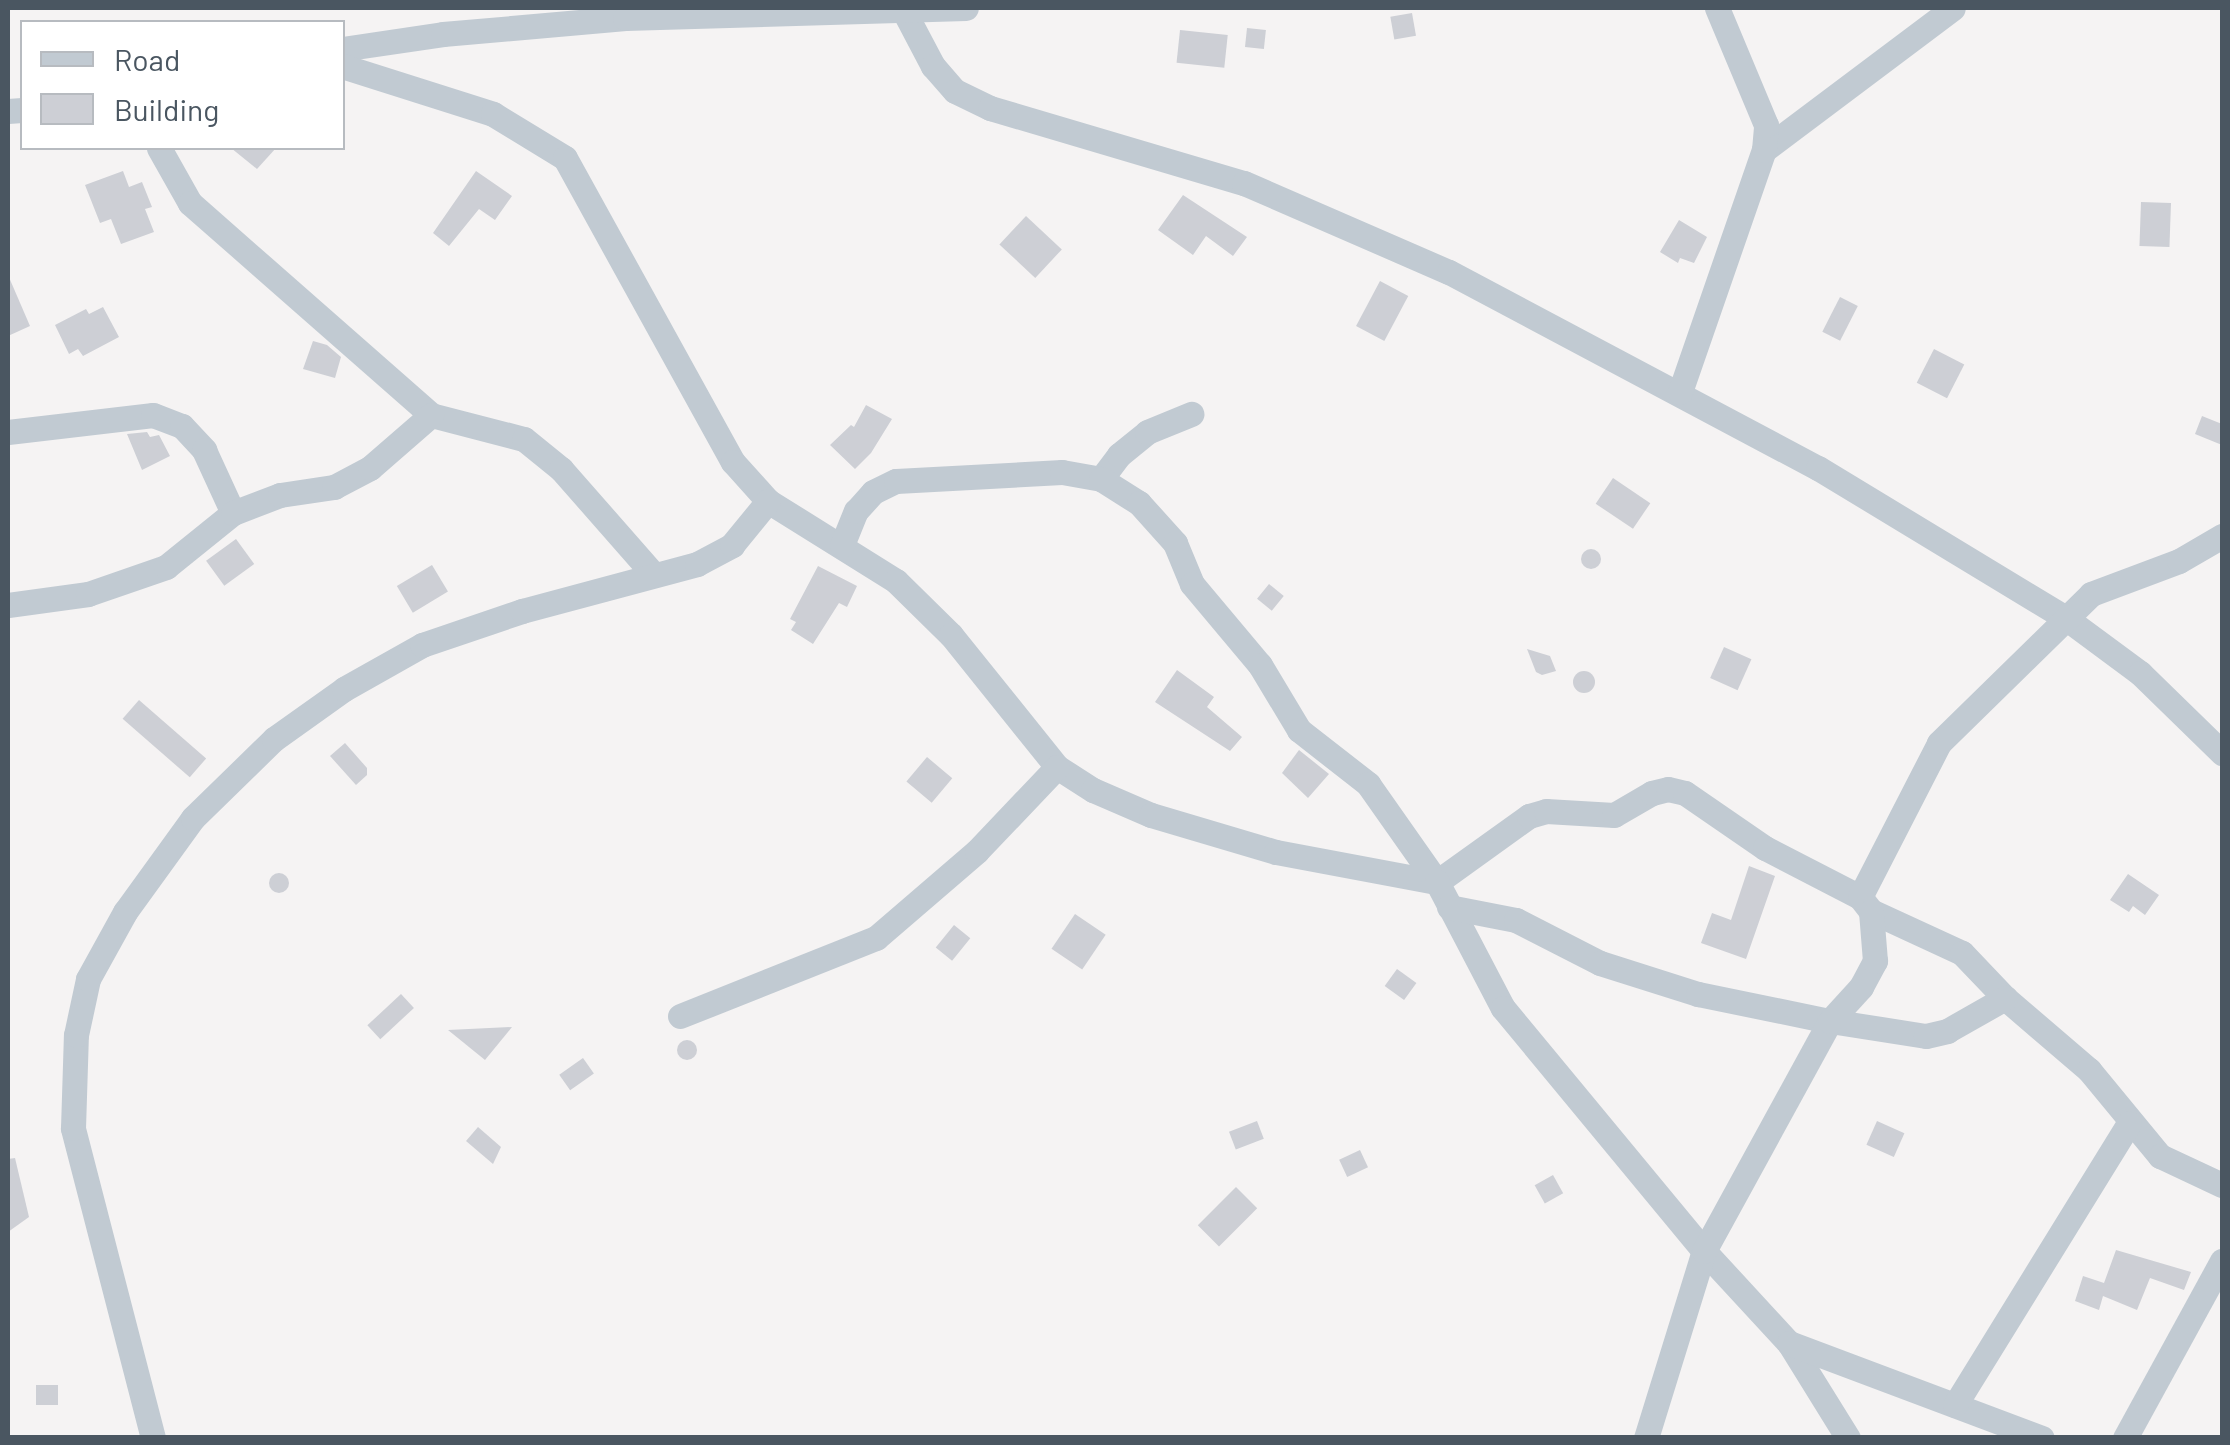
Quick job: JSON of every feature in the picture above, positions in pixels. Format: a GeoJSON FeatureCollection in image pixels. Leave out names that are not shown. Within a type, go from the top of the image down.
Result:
{"type":"FeatureCollection","features":[{"type":"Feature","properties":{"kind":"street"},"geometry":{"type":"LineString","coordinates":[[345,48],[443,34],[739,10],[905,12],[966,8]]}},
{"type":"Feature","properties":{"kind":"street"},"geometry":{"type":"LineString","coordinates":[[1680,392],[1764,150],[1766,124],[1718,8]]}},
{"type":"Feature","properties":{"kind":"street"},"geometry":{"type":"LineString","coordinates":[[1764,150],[1953,8]]}},
{"type":"Feature","properties":{"kind":"street"},"geometry":{"type":"LineString","coordinates":[[905,12],[933,66],[956,91],[990,108],[1244,183],[1448,272],[1818,468],[2067,618],[2140,673],[2222,753]]}},
{"type":"Feature","properties":{"kind":"street"},"geometry":{"type":"LineString","coordinates":[[345,67],[493,114],[565,158],[733,462],[768,501],[896,582],[951,635],[1057,767],[1093,790],[1151,815],[1276,852],[1437,882],[1529,816],[1546,811],[1614,815],[1668,789],[1684,792],[1765,848],[1962,953],[2005,998],[2089,1070],[2160,1156],[2222,1185]]}},
{"type":"Feature","properties":{"kind":"street"},"geometry":{"type":"LineString","coordinates":[[160,150],[190,203],[431,415],[524,440],[561,469],[654,575]]}},
{"type":"Feature","properties":{"kind":"street"},"geometry":{"type":"LineString","coordinates":[[1101,479],[1119,455],[1148,432],[1191,414]]}},
{"type":"Feature","properties":{"kind":"street"},"geometry":{"type":"LineString","coordinates":[[8,432],[153,415],[182,426],[204,450],[234,513]]}},
{"type":"Feature","properties":{"kind":"street"},"geometry":{"type":"LineString","coordinates":[[8,605],[88,594],[166,566],[234,513],[280,495],[334,487],[370,468],[431,415]]}},
{"type":"Feature","properties":{"kind":"street"},"geometry":{"type":"LineString","coordinates":[[842,545],[856,511],[873,492],[896,481],[1062,472],[1101,479],[1139,502],[1175,543],[1192,584],[1260,665],[1299,730],[1368,784],[1437,882],[1503,1008],[1704,1251],[1789,1343],[1848,1438]]}},
{"type":"Feature","properties":{"kind":"street"},"geometry":{"type":"LineString","coordinates":[[153,1438],[73,1128],[76,1035],[88,979],[125,912],[193,818],[274,739],[344,689],[422,646],[522,611],[696,564],[732,545],[768,501]]}},
{"type":"Feature","properties":{"kind":"street"},"geometry":{"type":"LineString","coordinates":[[1646,1438],[1704,1251],[1830,1021],[1862,987],[1875,961],[1865,904],[1939,743],[2091,594],[2179,561],[2222,536]]}},
{"type":"Feature","properties":{"kind":"street"},"geometry":{"type":"LineString","coordinates":[[680,1016],[876,938],[977,851],[1057,767]]}},
{"type":"Feature","properties":{"kind":"street"},"geometry":{"type":"LineString","coordinates":[[1449,907],[1516,920],[1600,963],[1698,994],[1830,1021],[1926,1036],[1947,1032],[2005,998]]}},
{"type":"Feature","properties":{"kind":"street"},"geometry":{"type":"LineString","coordinates":[[1955,1405],[2129,1123]]}},
{"type":"Feature","properties":{"kind":"street"},"geometry":{"type":"LineString","coordinates":[[2125,1438],[2222,1261]]}},
{"type":"Feature","properties":{"kind":"street"},"geometry":{"type":"LineString","coordinates":[[1789,1343],[2042,1438]]}},
{"type":"Feature","properties":{"kind":"building"},"geometry":{"type":"Polygon","coordinates":[[[1412,13],[1416,36],[1394,39],[1390,17],[1412,13]]]}},
{"type":"Feature","properties":{"kind":"building"},"geometry":{"type":"Polygon","coordinates":[[[1247,28],[1266,30],[1264,49],[1245,47],[1247,28]]]}},
{"type":"Feature","properties":{"kind":"building"},"geometry":{"type":"Polygon","coordinates":[[[1180,30],[1228,35],[1224,68],[1177,63],[1180,30]]]}},
{"type":"Feature","properties":{"kind":"building"},"geometry":{"type":"Polygon","coordinates":[[[233,150],[274,150],[257,169],[233,150]]]}},
{"type":"Feature","properties":{"kind":"building"},"geometry":{"type":"Polygon","coordinates":[[[123,171],[129,187],[142,182],[152,207],[145,209],[154,232],[121,244],[111,219],[100,223],[85,185],[123,171]]]}},
{"type":"Feature","properties":{"kind":"building"},"geometry":{"type":"Polygon","coordinates":[[[476,171],[512,196],[495,220],[479,209],[449,246],[433,233],[476,171]]]}},
{"type":"Feature","properties":{"kind":"building"},"geometry":{"type":"Polygon","coordinates":[[[1183,195],[1247,237],[1233,256],[1206,236],[1193,255],[1158,230],[1183,195]]]}},
{"type":"Feature","properties":{"kind":"building"},"geometry":{"type":"Polygon","coordinates":[[[2141,202],[2171,203],[2169,247],[2139,246],[2141,202]]]}},
{"type":"Feature","properties":{"kind":"building"},"geometry":{"type":"Polygon","coordinates":[[[1026,216],[1062,249],[1035,278],[999,245],[1026,216]]]}},
{"type":"Feature","properties":{"kind":"building"},"geometry":{"type":"Polygon","coordinates":[[[1679,220],[1707,237],[1694,263],[1680,258],[1678,263],[1660,252],[1679,220]]]}},
{"type":"Feature","properties":{"kind":"building"},"geometry":{"type":"Polygon","coordinates":[[[8,275],[30,326],[8,336],[8,275]]]}},
{"type":"Feature","properties":{"kind":"building"},"geometry":{"type":"Polygon","coordinates":[[[1380,281],[1408,296],[1384,341],[1356,326],[1380,281]]]}},
{"type":"Feature","properties":{"kind":"building"},"geometry":{"type":"Polygon","coordinates":[[[1840,297],[1858,306],[1840,341],[1822,332],[1840,297]]]}},
{"type":"Feature","properties":{"kind":"building"},"geometry":{"type":"Polygon","coordinates":[[[103,307],[119,337],[83,356],[78,349],[69,354],[55,325],[86,309],[89,314],[103,307]]]}},
{"type":"Feature","properties":{"kind":"building"},"geometry":{"type":"Polygon","coordinates":[[[313,341],[327,345],[341,357],[335,378],[303,369],[313,341]]]}},
{"type":"Feature","properties":{"kind":"building"},"geometry":{"type":"Polygon","coordinates":[[[1934,349],[1964,364],[1947,398],[1917,383],[1934,349]]]}},
{"type":"Feature","properties":{"kind":"building"},"geometry":{"type":"Polygon","coordinates":[[[866,405],[892,419],[871,453],[855,469],[830,445],[851,425],[854,427],[866,405]]]}},
{"type":"Feature","properties":{"kind":"building"},"geometry":{"type":"Polygon","coordinates":[[[2202,416],[2222,424],[2222,445],[2195,434],[2202,416]]]}},
{"type":"Feature","properties":{"kind":"building"},"geometry":{"type":"Polygon","coordinates":[[[147,432],[150,437],[159,435],[170,456],[142,470],[127,434],[147,432]]]}},
{"type":"Feature","properties":{"kind":"building"},"geometry":{"type":"Polygon","coordinates":[[[1613,478],[1650,503],[1633,529],[1596,504],[1613,478]]]}},
{"type":"Feature","properties":{"kind":"building"},"geometry":{"type":"Polygon","coordinates":[[[236,539],[254,564],[224,586],[206,561],[236,539]]]}},
{"type":"Feature","properties":{"kind":"building"},"geometry":{"type":"Polygon","coordinates":[[[1587,549],[1595,549],[1601,559],[1595,569],[1587,569],[1581,563],[1581,555],[1587,549]]]}},
{"type":"Feature","properties":{"kind":"building"},"geometry":{"type":"Polygon","coordinates":[[[432,565],[448,592],[413,613],[397,586],[432,565]]]}},
{"type":"Feature","properties":{"kind":"building"},"geometry":{"type":"Polygon","coordinates":[[[818,566],[857,586],[847,607],[839,603],[813,644],[791,630],[796,622],[790,619],[818,566]]]}},
{"type":"Feature","properties":{"kind":"building"},"geometry":{"type":"Polygon","coordinates":[[[1269,584],[1284,596],[1272,611],[1257,599],[1269,584]]]}},
{"type":"Feature","properties":{"kind":"building"},"geometry":{"type":"Polygon","coordinates":[[[1724,647],[1751,659],[1738,690],[1710,678],[1724,647]]]}},
{"type":"Feature","properties":{"kind":"building"},"geometry":{"type":"Polygon","coordinates":[[[1527,649],[1550,656],[1556,671],[1542,675],[1536,672],[1527,649]]]}},
{"type":"Feature","properties":{"kind":"building"},"geometry":{"type":"Polygon","coordinates":[[[1177,670],[1214,697],[1207,707],[1242,737],[1230,751],[1155,702],[1177,670]]]}},
{"type":"Feature","properties":{"kind":"building"},"geometry":{"type":"Polygon","coordinates":[[[1584,671],[1592,674],[1592,690],[1584,693],[1576,690],[1573,682],[1576,674],[1584,671]]]}},
{"type":"Feature","properties":{"kind":"building"},"geometry":{"type":"Polygon","coordinates":[[[139,700],[206,758],[190,777],[123,719],[139,700]]]}},
{"type":"Feature","properties":{"kind":"building"},"geometry":{"type":"Polygon","coordinates":[[[345,743],[367,768],[367,775],[356,785],[330,756],[345,743]]]}},
{"type":"Feature","properties":{"kind":"building"},"geometry":{"type":"Polygon","coordinates":[[[1299,750],[1329,774],[1308,798],[1282,773],[1299,750]]]}},
{"type":"Feature","properties":{"kind":"building"},"geometry":{"type":"Polygon","coordinates":[[[927,757],[952,778],[932,803],[906,782],[927,757]]]}},
{"type":"Feature","properties":{"kind":"building"},"geometry":{"type":"Polygon","coordinates":[[[1749,866],[1775,876],[1746,959],[1701,943],[1712,913],[1731,920],[1749,866]]]}},
{"type":"Feature","properties":{"kind":"building"},"geometry":{"type":"Polygon","coordinates":[[[279,873],[289,883],[279,893],[269,883],[279,873]]]}},
{"type":"Feature","properties":{"kind":"building"},"geometry":{"type":"Polygon","coordinates":[[[2128,874],[2159,895],[2145,915],[2133,906],[2129,912],[2110,900],[2128,874]]]}},
{"type":"Feature","properties":{"kind":"building"},"geometry":{"type":"Polygon","coordinates":[[[1075,914],[1106,935],[1082,970],[1052,949],[1075,914]]]}},
{"type":"Feature","properties":{"kind":"building"},"geometry":{"type":"Polygon","coordinates":[[[954,925],[970,938],[952,961],[936,948],[954,925]]]}},
{"type":"Feature","properties":{"kind":"building"},"geometry":{"type":"Polygon","coordinates":[[[1397,969],[1416,983],[1404,1000],[1385,986],[1397,969]]]}},
{"type":"Feature","properties":{"kind":"building"},"geometry":{"type":"Polygon","coordinates":[[[401,994],[414,1008],[380,1039],[367,1025],[401,994]]]}},
{"type":"Feature","properties":{"kind":"building"},"geometry":{"type":"Polygon","coordinates":[[[512,1027],[485,1060],[448,1030],[512,1027]]]}},
{"type":"Feature","properties":{"kind":"building"},"geometry":{"type":"Polygon","coordinates":[[[687,1040],[697,1050],[687,1060],[677,1050],[687,1040]]]}},
{"type":"Feature","properties":{"kind":"building"},"geometry":{"type":"Polygon","coordinates":[[[583,1058],[594,1074],[570,1090],[559,1075],[583,1058]]]}},
{"type":"Feature","properties":{"kind":"building"},"geometry":{"type":"Polygon","coordinates":[[[1257,1121],[1264,1139],[1236,1149],[1229,1132],[1257,1121]]]}},
{"type":"Feature","properties":{"kind":"building"},"geometry":{"type":"Polygon","coordinates":[[[1877,1121],[1904,1133],[1894,1157],[1866,1145],[1877,1121]]]}},
{"type":"Feature","properties":{"kind":"building"},"geometry":{"type":"Polygon","coordinates":[[[478,1127],[501,1147],[493,1164],[466,1141],[478,1127]]]}},
{"type":"Feature","properties":{"kind":"building"},"geometry":{"type":"Polygon","coordinates":[[[1360,1150],[1368,1167],[1347,1177],[1339,1160],[1360,1150]]]}},
{"type":"Feature","properties":{"kind":"building"},"geometry":{"type":"Polygon","coordinates":[[[15,1158],[29,1217],[8,1232],[8,1159],[15,1158]]]}},
{"type":"Feature","properties":{"kind":"building"},"geometry":{"type":"Polygon","coordinates":[[[1553,1175],[1563,1193],[1545,1204],[1535,1185],[1553,1175]]]}},
{"type":"Feature","properties":{"kind":"building"},"geometry":{"type":"Polygon","coordinates":[[[1236,1187],[1257,1208],[1219,1246],[1198,1225],[1236,1187]]]}},
{"type":"Feature","properties":{"kind":"building"},"geometry":{"type":"Polygon","coordinates":[[[2116,1250],[2191,1272],[2184,1290],[2150,1278],[2137,1310],[2103,1296],[2099,1310],[2075,1301],[2083,1276],[2104,1283],[2116,1250]]]}},
{"type":"Feature","properties":{"kind":"building"},"geometry":{"type":"Polygon","coordinates":[[[36,1385],[58,1385],[58,1405],[36,1405],[36,1385]]]}}]}
